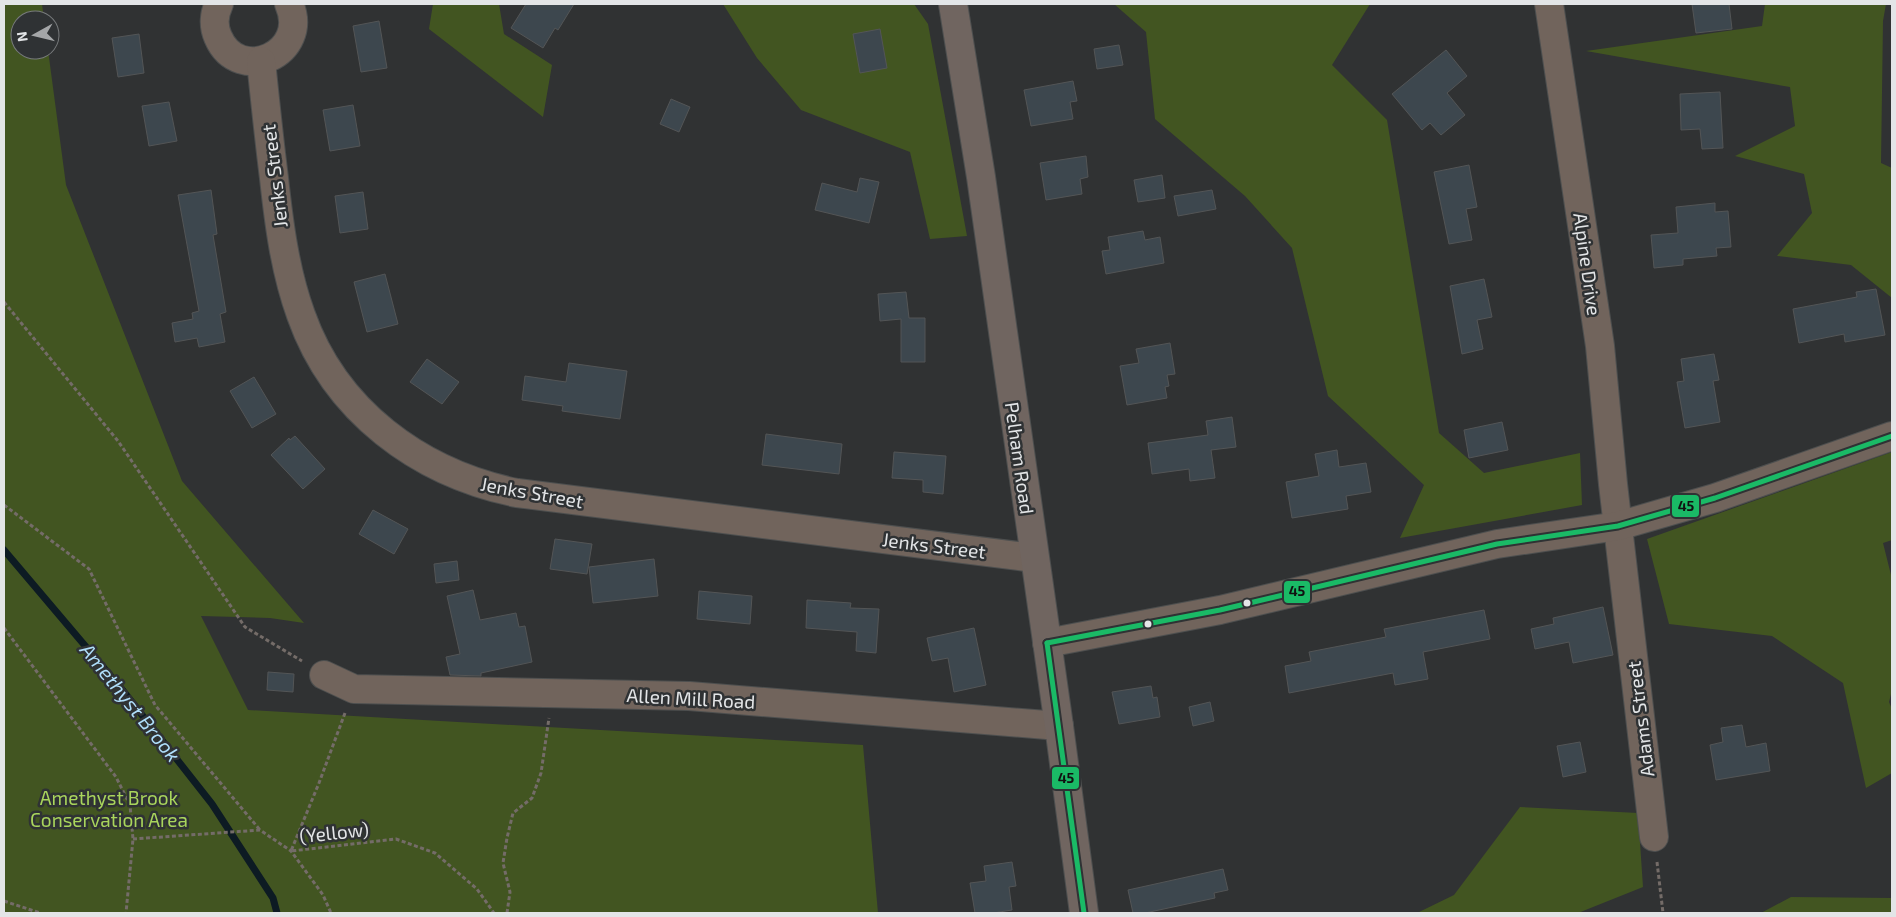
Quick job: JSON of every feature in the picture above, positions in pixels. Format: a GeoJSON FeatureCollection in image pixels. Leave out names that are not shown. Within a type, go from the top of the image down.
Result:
{"type":"FeatureCollection","features":[{"type":"Feature","properties":{"kind":"main road","name":"Pelham Road"},"geometry":{"type":"LineString","coordinates":[[953,4],[980,168],[1084,913]]}},
{"type":"Feature","properties":{"kind":"street"},"geometry":{"type":"LineString","coordinates":[[219,4],[214,20],[216,34],[223,46],[240,59],[253,61],[260,61],[275,55],[286,44],[290,37],[293,21],[289,4]]}},
{"type":"Feature","properties":{"kind":"street","name":"Alpine Drive"},"geometry":{"type":"LineString","coordinates":[[1550,4],[1596,315],[1618,526]]}},
{"type":"Feature","properties":{"kind":"street","name":"Jenks Street"},"geometry":{"type":"LineString","coordinates":[[260,61],[280,232],[292,289],[301,316],[322,360],[347,396],[376,426],[404,447],[436,466],[471,481],[516,493],[1034,558]]}},
{"type":"Feature","properties":{"kind":"street"},"geometry":{"type":"LineString","coordinates":[[1047,643],[1228,608],[1497,544],[1618,526],[1715,498],[1892,436]]}},
{"type":"Feature","properties":{"kind":"street","name":"Adams Street"},"geometry":{"type":"LineString","coordinates":[[1618,526],[1654,837]]}},
{"type":"Feature","properties":{"kind":"street","name":"Allen Mill Road"},"geometry":{"type":"LineString","coordinates":[[324,675],[354,689],[689,696],[1059,726]]}},
{"type":"Feature","properties":{"kind":"path"},"geometry":{"type":"LineString","coordinates":[[4,302],[118,440],[244,627],[324,675]]}},
{"type":"Feature","properties":{"kind":"path"},"geometry":{"type":"LineString","coordinates":[[4,505],[89,570],[155,705],[260,830],[291,851],[324,894],[331,913]]}},
{"type":"Feature","properties":{"kind":"path"},"geometry":{"type":"LineString","coordinates":[[4,628],[116,777],[130,805],[133,839],[126,913]]}},
{"type":"Feature","properties":{"kind":"path","name":"(Yellow)"},"geometry":{"type":"LineString","coordinates":[[354,689],[320,783],[291,851],[396,839],[435,853],[477,889],[494,913]]}},
{"type":"Feature","properties":{"kind":"path"},"geometry":{"type":"LineString","coordinates":[[507,913],[510,892],[503,863],[507,838],[513,813],[532,798],[541,772],[551,693]]}},
{"type":"Feature","properties":{"kind":"path"},"geometry":{"type":"LineString","coordinates":[[133,839],[260,830]]}},
{"type":"Feature","properties":{"kind":"path"},"geometry":{"type":"LineString","coordinates":[[1654,837],[1663,913]]}},
{"type":"Feature","properties":{"kind":"path"},"geometry":{"type":"LineString","coordinates":[[4,901],[40,913]]}},
{"type":"Feature","properties":{"kind":"green space","name":"Amethyst Brook Conservation Area"},"geometry":{"type":"Polygon","coordinates":[[[4,4],[42,4],[43,10],[10,10],[10,60],[49,60],[66,185],[182,481],[304,623],[270,618],[201,616],[248,710],[863,745],[878,913],[4,913],[4,4]]]}},
{"type":"Feature","properties":{"kind":"green space"},"geometry":{"type":"Polygon","coordinates":[[[433,4],[499,4],[504,34],[552,65],[543,117],[429,29],[433,4]]]}},
{"type":"Feature","properties":{"kind":"green space"},"geometry":{"type":"Polygon","coordinates":[[[723,4],[914,4],[928,24],[967,236],[930,239],[910,152],[801,110],[757,58],[723,4]]]}},
{"type":"Feature","properties":{"kind":"green space"},"geometry":{"type":"Polygon","coordinates":[[[1114,4],[1370,4],[1332,65],[1387,120],[1439,433],[1484,473],[1580,453],[1582,505],[1400,538],[1424,485],[1328,396],[1292,248],[1245,196],[1155,119],[1146,32],[1114,4]]]}},
{"type":"Feature","properties":{"kind":"green space"},"geometry":{"type":"Polygon","coordinates":[[[1765,4],[1886,4],[1883,21],[1881,163],[1892,168],[1892,298],[1851,265],[1777,256],[1812,213],[1804,174],[1735,156],[1795,126],[1790,87],[1586,51],[1762,26],[1765,4]]]}},
{"type":"Feature","properties":{"kind":"green space"},"geometry":{"type":"Polygon","coordinates":[[[1892,452],[1892,540],[1883,543],[1892,579],[1892,690],[1889,702],[1892,709],[1892,773],[1866,788],[1843,683],[1772,636],[1669,624],[1647,539],[1892,452]]]}},
{"type":"Feature","properties":{"kind":"green space"},"geometry":{"type":"Polygon","coordinates":[[[1520,807],[1638,813],[1643,887],[1578,913],[1417,913],[1454,895],[1520,807]]]}},
{"type":"Feature","properties":{"kind":"green space"},"geometry":{"type":"Polygon","coordinates":[[[1791,897],[1892,898],[1892,913],[1761,913],[1791,897]]]}},
{"type":"Feature","properties":{"kind":"building"},"geometry":{"type":"Polygon","coordinates":[[[526,4],[574,4],[558,30],[555,28],[543,48],[511,28],[526,4]]]}},
{"type":"Feature","properties":{"kind":"building"},"geometry":{"type":"Polygon","coordinates":[[[1692,4],[1729,4],[1732,29],[1696,33],[1692,4]]]}},
{"type":"Feature","properties":{"kind":"building"},"geometry":{"type":"Polygon","coordinates":[[[379,21],[387,68],[361,72],[353,26],[379,21]]]}},
{"type":"Feature","properties":{"kind":"building"},"geometry":{"type":"Polygon","coordinates":[[[880,29],[887,68],[860,73],[853,34],[880,29]]]}},
{"type":"Feature","properties":{"kind":"building"},"geometry":{"type":"Polygon","coordinates":[[[139,34],[144,73],[118,77],[112,38],[139,34]]]}},
{"type":"Feature","properties":{"kind":"building"},"geometry":{"type":"Polygon","coordinates":[[[1119,45],[1123,65],[1097,69],[1094,49],[1119,45]]]}},
{"type":"Feature","properties":{"kind":"building"},"geometry":{"type":"Polygon","coordinates":[[[1446,50],[1467,76],[1447,93],[1465,115],[1441,135],[1430,123],[1422,130],[1392,94],[1446,50]]]}},
{"type":"Feature","properties":{"kind":"building"},"geometry":{"type":"Polygon","coordinates":[[[1073,81],[1077,101],[1070,102],[1073,119],[1031,126],[1024,90],[1073,81]]]}},
{"type":"Feature","properties":{"kind":"building"},"geometry":{"type":"Polygon","coordinates":[[[1720,92],[1723,148],[1702,149],[1700,129],[1681,130],[1680,94],[1720,92]]]}},
{"type":"Feature","properties":{"kind":"building"},"geometry":{"type":"Polygon","coordinates":[[[671,99],[690,107],[679,132],[660,124],[671,99]]]}},
{"type":"Feature","properties":{"kind":"building"},"geometry":{"type":"Polygon","coordinates":[[[169,102],[177,141],[149,146],[142,106],[169,102]]]}},
{"type":"Feature","properties":{"kind":"building"},"geometry":{"type":"Polygon","coordinates":[[[353,105],[360,146],[330,151],[323,110],[353,105]]]}},
{"type":"Feature","properties":{"kind":"building"},"geometry":{"type":"Polygon","coordinates":[[[1086,156],[1088,177],[1080,179],[1082,194],[1046,200],[1040,163],[1086,156]]]}},
{"type":"Feature","properties":{"kind":"building"},"geometry":{"type":"Polygon","coordinates":[[[1469,165],[1477,207],[1466,209],[1472,240],[1449,244],[1434,172],[1469,165]]]}},
{"type":"Feature","properties":{"kind":"building"},"geometry":{"type":"Polygon","coordinates":[[[1162,175],[1165,198],[1138,202],[1134,180],[1162,175]]]}},
{"type":"Feature","properties":{"kind":"building"},"geometry":{"type":"Polygon","coordinates":[[[860,178],[879,182],[869,223],[815,210],[822,183],[857,192],[860,178]]]}},
{"type":"Feature","properties":{"kind":"building"},"geometry":{"type":"Polygon","coordinates":[[[211,190],[217,234],[213,235],[226,312],[220,314],[225,342],[199,347],[197,338],[175,342],[172,323],[193,319],[192,313],[199,311],[178,195],[211,190]]]}},
{"type":"Feature","properties":{"kind":"building"},"geometry":{"type":"Polygon","coordinates":[[[1212,190],[1216,209],[1178,216],[1174,196],[1212,190]]]}},
{"type":"Feature","properties":{"kind":"building"},"geometry":{"type":"Polygon","coordinates":[[[363,192],[368,229],[340,233],[335,196],[363,192]]]}},
{"type":"Feature","properties":{"kind":"building"},"geometry":{"type":"Polygon","coordinates":[[[1715,203],[1715,212],[1728,211],[1731,247],[1716,248],[1717,256],[1683,259],[1683,265],[1654,268],[1651,235],[1678,233],[1676,207],[1715,203]]]}},
{"type":"Feature","properties":{"kind":"building"},"geometry":{"type":"Polygon","coordinates":[[[1143,231],[1145,240],[1160,237],[1164,263],[1106,274],[1102,251],[1110,250],[1108,237],[1143,231]]]}},
{"type":"Feature","properties":{"kind":"building"},"geometry":{"type":"Polygon","coordinates":[[[385,274],[398,324],[367,332],[354,282],[385,274]]]}},
{"type":"Feature","properties":{"kind":"building"},"geometry":{"type":"Polygon","coordinates":[[[1484,279],[1492,317],[1477,320],[1483,349],[1462,354],[1450,286],[1484,279]]]}},
{"type":"Feature","properties":{"kind":"building"},"geometry":{"type":"Polygon","coordinates":[[[1876,289],[1885,335],[1845,342],[1844,334],[1799,343],[1793,309],[1857,297],[1856,292],[1876,289]]]}},
{"type":"Feature","properties":{"kind":"building"},"geometry":{"type":"Polygon","coordinates":[[[906,292],[909,318],[925,318],[925,362],[901,362],[901,319],[880,321],[878,294],[906,292]]]}},
{"type":"Feature","properties":{"kind":"building"},"geometry":{"type":"Polygon","coordinates":[[[1170,343],[1175,374],[1167,375],[1169,386],[1165,387],[1167,398],[1127,405],[1120,366],[1139,363],[1136,349],[1170,343]]]}},
{"type":"Feature","properties":{"kind":"building"},"geometry":{"type":"Polygon","coordinates":[[[1714,354],[1719,380],[1713,381],[1720,422],[1685,428],[1677,382],[1684,381],[1681,359],[1714,354]]]}},
{"type":"Feature","properties":{"kind":"building"},"geometry":{"type":"Polygon","coordinates":[[[427,359],[459,382],[442,404],[410,382],[427,359]]]}},
{"type":"Feature","properties":{"kind":"building"},"geometry":{"type":"Polygon","coordinates":[[[569,363],[627,371],[620,419],[562,411],[563,406],[522,400],[525,376],[566,382],[569,363]]]}},
{"type":"Feature","properties":{"kind":"building"},"geometry":{"type":"Polygon","coordinates":[[[254,377],[276,414],[252,428],[230,391],[254,377]]]}},
{"type":"Feature","properties":{"kind":"building"},"geometry":{"type":"Polygon","coordinates":[[[1232,417],[1236,447],[1211,450],[1215,478],[1190,481],[1189,469],[1152,474],[1148,443],[1208,435],[1206,421],[1232,417]]]}},
{"type":"Feature","properties":{"kind":"building"},"geometry":{"type":"Polygon","coordinates":[[[1502,422],[1508,450],[1469,458],[1464,430],[1502,422]]]}},
{"type":"Feature","properties":{"kind":"building"},"geometry":{"type":"Polygon","coordinates":[[[766,434],[842,444],[839,474],[762,465],[766,434]]]}},
{"type":"Feature","properties":{"kind":"building"},"geometry":{"type":"Polygon","coordinates":[[[295,436],[325,469],[303,489],[271,455],[289,438],[290,440],[295,436]]]}},
{"type":"Feature","properties":{"kind":"building"},"geometry":{"type":"Polygon","coordinates":[[[1337,450],[1339,467],[1366,463],[1371,492],[1346,496],[1348,509],[1292,518],[1286,482],[1319,476],[1315,454],[1337,450]]]}},
{"type":"Feature","properties":{"kind":"building"},"geometry":{"type":"Polygon","coordinates":[[[894,452],[946,456],[943,494],[923,492],[923,480],[892,478],[894,452]]]}},
{"type":"Feature","properties":{"kind":"building"},"geometry":{"type":"Polygon","coordinates":[[[373,510],[408,529],[394,554],[359,534],[373,510]]]}},
{"type":"Feature","properties":{"kind":"building"},"geometry":{"type":"Polygon","coordinates":[[[555,539],[592,544],[587,574],[550,569],[555,539]]]}},
{"type":"Feature","properties":{"kind":"building"},"geometry":{"type":"Polygon","coordinates":[[[654,559],[658,596],[593,603],[589,567],[654,559]]]}},
{"type":"Feature","properties":{"kind":"building"},"geometry":{"type":"Polygon","coordinates":[[[457,561],[459,580],[436,583],[434,564],[457,561]]]}},
{"type":"Feature","properties":{"kind":"building"},"geometry":{"type":"Polygon","coordinates":[[[473,590],[480,620],[516,613],[519,627],[525,626],[532,662],[481,673],[481,676],[450,675],[446,657],[460,654],[447,596],[473,590]]]}},
{"type":"Feature","properties":{"kind":"building"},"geometry":{"type":"Polygon","coordinates":[[[699,591],[752,596],[750,624],[697,619],[699,591]]]}},
{"type":"Feature","properties":{"kind":"building"},"geometry":{"type":"Polygon","coordinates":[[[807,600],[851,603],[850,608],[879,609],[876,653],[856,651],[857,632],[806,628],[807,600]]]}},
{"type":"Feature","properties":{"kind":"building"},"geometry":{"type":"Polygon","coordinates":[[[1603,607],[1613,655],[1573,663],[1569,642],[1535,649],[1531,629],[1554,624],[1553,618],[1603,607]]]}},
{"type":"Feature","properties":{"kind":"building"},"geometry":{"type":"Polygon","coordinates":[[[1484,610],[1490,639],[1423,652],[1428,679],[1395,685],[1393,673],[1289,693],[1285,666],[1311,661],[1309,652],[1386,637],[1384,629],[1484,610]]]}},
{"type":"Feature","properties":{"kind":"building"},"geometry":{"type":"Polygon","coordinates":[[[974,628],[986,685],[954,692],[948,658],[932,661],[927,638],[974,628]]]}},
{"type":"Feature","properties":{"kind":"building"},"geometry":{"type":"Polygon","coordinates":[[[268,672],[294,674],[293,692],[267,690],[268,672]]]}},
{"type":"Feature","properties":{"kind":"building"},"geometry":{"type":"Polygon","coordinates":[[[1151,686],[1153,698],[1157,697],[1160,717],[1119,724],[1112,692],[1151,686]]]}},
{"type":"Feature","properties":{"kind":"building"},"geometry":{"type":"Polygon","coordinates":[[[1210,702],[1214,721],[1193,726],[1189,707],[1210,702]]]}},
{"type":"Feature","properties":{"kind":"building"},"geometry":{"type":"Polygon","coordinates":[[[1742,725],[1746,747],[1766,743],[1770,771],[1716,780],[1710,745],[1723,742],[1721,728],[1742,725]]]}},
{"type":"Feature","properties":{"kind":"building"},"geometry":{"type":"Polygon","coordinates":[[[1580,742],[1586,772],[1563,777],[1557,746],[1580,742]]]}},
{"type":"Feature","properties":{"kind":"building"},"geometry":{"type":"Polygon","coordinates":[[[1012,862],[1016,886],[1009,887],[1012,910],[975,913],[970,883],[986,881],[984,866],[1012,862]]]}},
{"type":"Feature","properties":{"kind":"building"},"geometry":{"type":"Polygon","coordinates":[[[1223,869],[1228,890],[1214,893],[1215,898],[1145,913],[1133,913],[1128,890],[1223,869]]]}},
{"type":"Feature","properties":{"kind":"waterway","name":"Amethyst Brook"},"geometry":{"type":"LineString","coordinates":[[4,550],[120,687],[212,804],[273,898],[277,913]]}},
{"type":"Feature","properties":{"kind":"transit line","name":"45"},"geometry":{"type":"LineString","coordinates":[[1047,643],[1220,610],[1497,544],[1618,526],[1715,498],[1892,436]]}},
{"type":"Feature","properties":{"kind":"transit line","name":"45"},"geometry":{"type":"LineString","coordinates":[[1047,643],[1084,913]]}}]}
